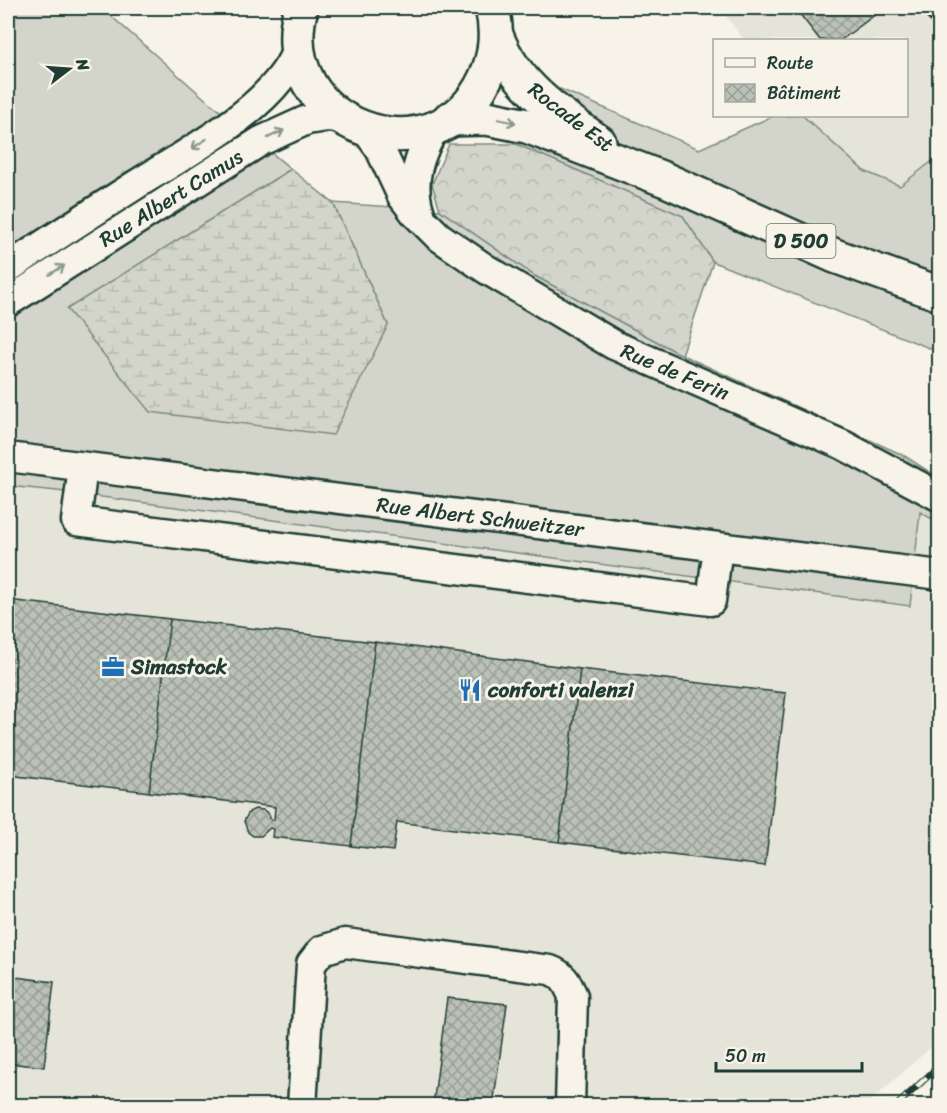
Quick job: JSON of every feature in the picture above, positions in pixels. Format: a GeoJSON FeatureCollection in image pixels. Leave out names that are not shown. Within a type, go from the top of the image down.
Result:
{"type":"FeatureCollection","features":[{"type":"Feature","properties":{"kind":"main road"},"geometry":{"type":"LineString","coordinates":[[297,21],[303,68],[312,87],[326,105],[354,124]]}},
{"type":"Feature","properties":{"kind":"main road"},"geometry":{"type":"LineString","coordinates":[[443,123],[468,104],[483,83],[492,60],[494,21]]}},
{"type":"Feature","properties":{"kind":"main road","name":"Rocade Est"},"geometry":{"type":"LineString","coordinates":[[494,21],[510,65],[533,90],[588,134],[666,180]]}},
{"type":"Feature","properties":{"kind":"main road","name":"Rocade Est"},"geometry":{"type":"LineString","coordinates":[[354,124],[390,134],[402,134],[443,123],[487,118],[516,123],[666,180],[835,256],[939,294]]}},
{"type":"Feature","properties":{"kind":"street","name":"Rue Albert Camus"},"geometry":{"type":"LineString","coordinates":[[8,268],[205,141],[250,109],[279,81],[295,56],[297,21]]}},
{"type":"Feature","properties":{"kind":"street","name":"Rue Albert Camus"},"geometry":{"type":"LineString","coordinates":[[8,302],[261,141],[307,120],[328,117],[354,124]]}},
{"type":"Feature","properties":{"kind":"street","name":"Rue de Ferin"},"geometry":{"type":"LineString","coordinates":[[425,223],[416,201],[414,182],[421,157],[443,123]]}},
{"type":"Feature","properties":{"kind":"street","name":"Rue de Ferin"},"geometry":{"type":"LineString","coordinates":[[354,124],[380,149],[402,196],[425,223],[449,244],[486,269],[614,345],[843,445],[939,497]]}},
{"type":"Feature","properties":{"kind":"street","name":"Rue Albert Schweitzer"},"geometry":{"type":"LineString","coordinates":[[12,456],[83,467],[939,575]]}},
{"type":"Feature","properties":{"kind":"street"},"geometry":{"type":"LineString","coordinates":[[83,467],[76,521],[111,526],[711,601],[718,547]]}},
{"type":"Feature","properties":{"kind":"street"},"geometry":{"type":"LineString","coordinates":[[302,1106],[310,964],[322,950],[345,943],[550,970],[561,974],[573,996],[570,1106]]}},
{"type":"Feature","properties":{"kind":"shaded area"},"geometry":{"type":"Polygon","coordinates":[[[720,8],[939,8],[939,156],[900,186],[864,171],[804,117],[908,117],[908,39],[743,39],[720,8]]]}},
{"type":"Feature","properties":{"kind":"shaded area"},"geometry":{"type":"Polygon","coordinates":[[[8,486],[910,605],[920,511],[940,523],[939,1040],[866,1105],[8,1105],[8,486]]]}},
{"type":"Feature","properties":{"kind":"green space"},"geometry":{"type":"Polygon","coordinates":[[[8,8],[102,8],[203,97],[291,169],[68,309],[388,325],[333,203],[440,210],[535,276],[682,355],[903,455],[939,478],[939,523],[920,512],[910,606],[8,486],[8,8]]]}},
{"type":"Feature","properties":{"kind":"green space"},"geometry":{"type":"Polygon","coordinates":[[[560,89],[699,149],[771,117],[804,117],[864,171],[900,186],[939,156],[939,352],[713,262],[683,216],[516,144],[560,89]]]}},
{"type":"Feature","properties":{"kind":"green space"},"geometry":{"type":"Polygon","coordinates":[[[449,144],[516,144],[683,216],[713,262],[682,355],[535,276],[440,210],[432,184],[449,144]]]}},
{"type":"Feature","properties":{"kind":"green space"},"geometry":{"type":"Polygon","coordinates":[[[291,169],[333,203],[388,325],[333,435],[150,412],[67,309],[291,169]]]}},
{"type":"Feature","properties":{"kind":"building"},"geometry":{"type":"Polygon","coordinates":[[[795,8],[884,8],[842,39],[819,39],[795,8]]]}},
{"type":"Feature","properties":{"kind":"building"},"geometry":{"type":"Polygon","coordinates":[[[8,600],[170,619],[149,792],[8,775],[8,600]]]}},
{"type":"Feature","properties":{"kind":"building"},"geometry":{"type":"Polygon","coordinates":[[[170,619],[375,642],[351,846],[272,837],[273,829],[270,828],[261,836],[253,836],[248,832],[244,821],[249,812],[255,809],[263,810],[268,813],[271,820],[274,820],[275,807],[149,792],[170,619]]]}},
{"type":"Feature","properties":{"kind":"building"},"geometry":{"type":"Polygon","coordinates":[[[375,642],[580,669],[559,842],[397,822],[393,851],[351,846],[375,642]]]}},
{"type":"Feature","properties":{"kind":"building"},"geometry":{"type":"Polygon","coordinates":[[[580,669],[786,693],[765,866],[559,842],[580,669]]]}},
{"type":"Feature","properties":{"kind":"building"},"geometry":{"type":"Polygon","coordinates":[[[8,976],[54,982],[44,1067],[8,1063],[8,976]]]}},
{"type":"Feature","properties":{"kind":"building"},"geometry":{"type":"Polygon","coordinates":[[[447,998],[507,1004],[493,1106],[433,1106],[447,998]]]}},
{"type":"Feature","properties":{"kind":"railway"},"geometry":{"type":"LineString","coordinates":[[896,1106],[940,1065]]}},
{"type":"Feature","properties":{"kind":"place","name":"Simastock"},"geometry":{"type":"Point","coordinates":[113,667]}},
{"type":"Feature","properties":{"kind":"place","name":"conforti valenzi"},"geometry":{"type":"Point","coordinates":[470,690]}}]}
